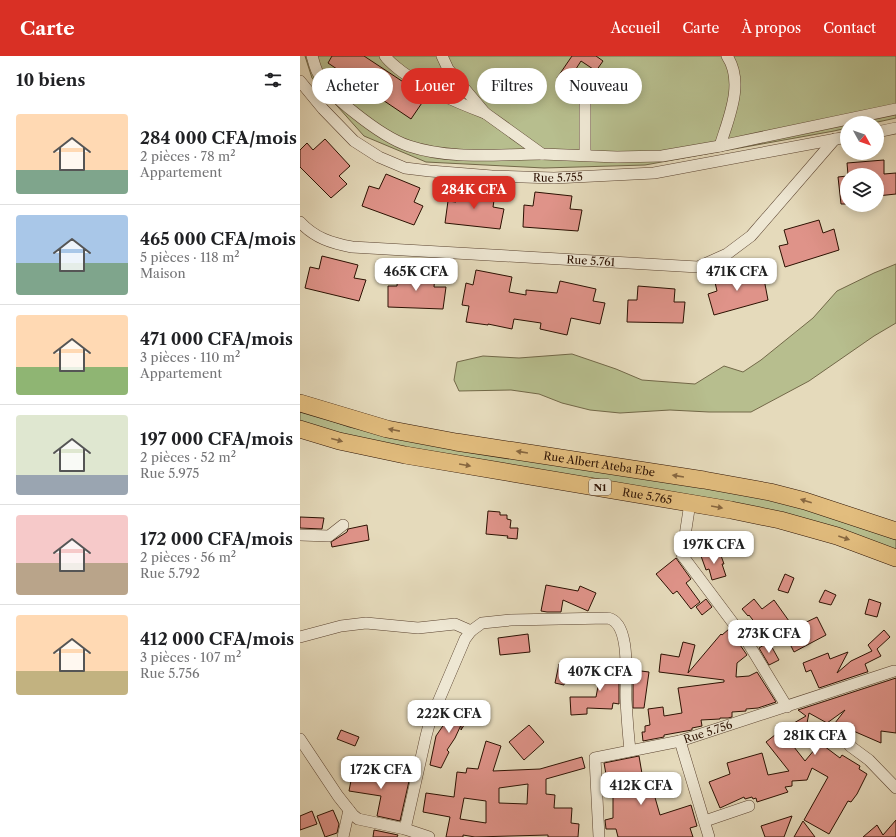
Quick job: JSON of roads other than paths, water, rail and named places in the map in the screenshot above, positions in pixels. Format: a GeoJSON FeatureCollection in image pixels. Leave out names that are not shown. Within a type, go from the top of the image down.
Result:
{"type":"FeatureCollection","features":[{"type":"Feature","properties":{"kind":"highway","name":"Rue Albert Ateba Ebe"},"geometry":{"type":"LineString","coordinates":[[300,403],[387,429],[433,438],[770,492],[805,501],[896,531]]}},
{"type":"Feature","properties":{"kind":"highway","name":"Rue 5.765"},"geometry":{"type":"LineString","coordinates":[[300,429],[339,441],[405,455],[731,510],[780,520],[836,536],[896,558]]}},
{"type":"Feature","properties":{"kind":"street"},"geometry":{"type":"LineString","coordinates":[[312,56],[318,74],[332,92],[346,106],[373,128],[408,146],[433,152],[617,157],[662,156],[720,146],[896,109]]}},
{"type":"Feature","properties":{"kind":"street"},"geometry":{"type":"LineString","coordinates":[[385,56],[413,80],[445,98],[485,113]]}},
{"type":"Feature","properties":{"kind":"street"},"geometry":{"type":"LineString","coordinates":[[442,56],[448,68],[485,113],[542,154]]}},
{"type":"Feature","properties":{"kind":"street"},"geometry":{"type":"LineString","coordinates":[[720,146],[733,102],[736,84],[730,61],[727,56]]}},
{"type":"Feature","properties":{"kind":"street","name":"Rue 5.755"},"geometry":{"type":"LineString","coordinates":[[300,81],[323,109],[354,141],[380,157],[405,168],[430,171],[492,176],[554,178],[654,173],[840,138]]}},
{"type":"Feature","properties":{"kind":"street"},"geometry":{"type":"LineString","coordinates":[[585,104],[585,155]]}},
{"type":"Feature","properties":{"kind":"street"},"geometry":{"type":"LineString","coordinates":[[884,131],[896,128]]}},
{"type":"Feature","properties":{"kind":"street","name":"Rue 5.761"},"geometry":{"type":"LineString","coordinates":[[300,222],[309,231],[322,238],[337,244],[352,247],[698,267],[727,254],[751,236],[835,139]]}},
{"type":"Feature","properties":{"kind":"street"},"geometry":{"type":"LineString","coordinates":[[690,503],[682,555],[748,643],[787,706]]}},
{"type":"Feature","properties":{"kind":"street"},"geometry":{"type":"LineString","coordinates":[[300,535],[329,536],[343,525]]}},
{"type":"Feature","properties":{"kind":"street"},"geometry":{"type":"LineString","coordinates":[[405,829],[430,721],[459,650],[471,630],[482,623],[511,620],[608,618],[617,622],[621,628],[627,663],[626,699],[630,750]]}},
{"type":"Feature","properties":{"kind":"street"},"geometry":{"type":"LineString","coordinates":[[300,637],[341,626],[366,623],[418,628],[455,624],[471,630]]}},
{"type":"Feature","properties":{"kind":"street","name":"Rue 5.756"},"geometry":{"type":"LineString","coordinates":[[599,837],[595,758],[680,741],[894,671]]}},
{"type":"Feature","properties":{"kind":"street"},"geometry":{"type":"LineString","coordinates":[[300,739],[349,810],[358,819],[405,829],[429,837]]}},
{"type":"Feature","properties":{"kind":"street"},"geometry":{"type":"LineString","coordinates":[[680,741],[709,837]]}},
{"type":"Feature","properties":{"kind":"street"},"geometry":{"type":"LineString","coordinates":[[850,746],[869,760],[896,788]]}},
{"type":"Feature","properties":{"kind":"street"},"geometry":{"type":"LineString","coordinates":[[705,821],[749,806]]}},
{"type":"Feature","properties":{"kind":"street"},"geometry":{"type":"LineString","coordinates":[[343,837],[349,810]]}}]}
